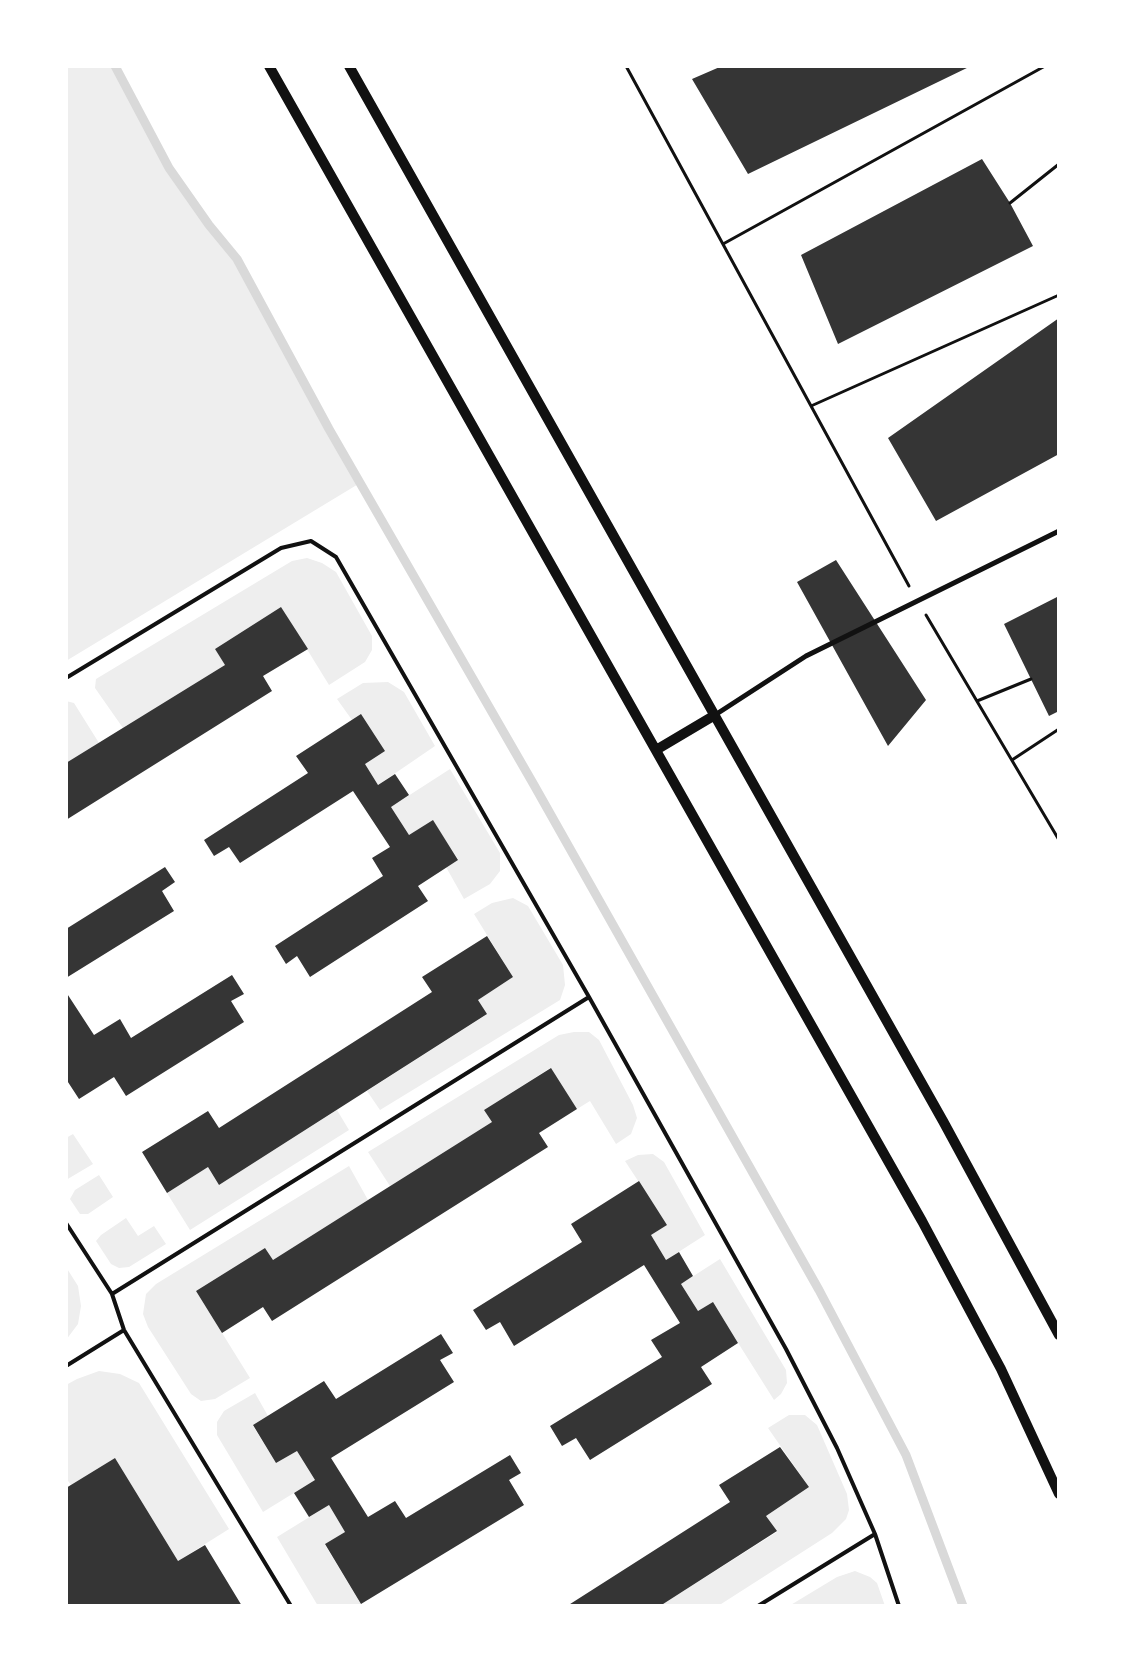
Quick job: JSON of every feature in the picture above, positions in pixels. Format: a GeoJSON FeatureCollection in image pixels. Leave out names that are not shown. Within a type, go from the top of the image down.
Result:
{"type":"FeatureCollection","features":[{"type":"Feature","properties":{"kind":"main road"},"geometry":{"type":"LineString","coordinates":[[269,66],[922,1221],[1001,1369],[1059,1494]]}},
{"type":"Feature","properties":{"kind":"main road"},"geometry":{"type":"LineString","coordinates":[[349,66],[943,1121],[1059,1335]]}},
{"type":"Feature","properties":{"kind":"main road"},"geometry":{"type":"LineString","coordinates":[[656,750],[715,714]]}},
{"type":"Feature","properties":{"kind":"street"},"geometry":{"type":"LineString","coordinates":[[715,714],[806,656],[1059,530]]}},
{"type":"Feature","properties":{"kind":"lane"},"geometry":{"type":"LineString","coordinates":[[66,678],[281,548],[311,540],[336,557],[590,997],[786,1349],[837,1448],[875,1534],[899,1606]]}},
{"type":"Feature","properties":{"kind":"lane"},"geometry":{"type":"LineString","coordinates":[[112,1294],[590,997]]}},
{"type":"Feature","properties":{"kind":"lane"},"geometry":{"type":"LineString","coordinates":[[66,1223],[112,1294],[124,1330],[291,1606]]}},
{"type":"Feature","properties":{"kind":"lane"},"geometry":{"type":"LineString","coordinates":[[66,1366],[124,1330]]}},
{"type":"Feature","properties":{"kind":"lane"},"geometry":{"type":"LineString","coordinates":[[758,1606],[875,1534]]}},
{"type":"Feature","properties":{"kind":"path"},"geometry":{"type":"LineString","coordinates":[[626,66],[917,601],[1059,840]]}},
{"type":"Feature","properties":{"kind":"path"},"geometry":{"type":"LineString","coordinates":[[723,244],[1045,66]]}},
{"type":"Feature","properties":{"kind":"path"},"geometry":{"type":"LineString","coordinates":[[1010,203],[1059,164]]}},
{"type":"Feature","properties":{"kind":"path"},"geometry":{"type":"LineString","coordinates":[[811,406],[1059,295]]}},
{"type":"Feature","properties":{"kind":"path"},"geometry":{"type":"LineString","coordinates":[[977,701],[1031,679]]}},
{"type":"Feature","properties":{"kind":"path"},"geometry":{"type":"LineString","coordinates":[[1012,760],[1059,729]]}},
{"type":"Feature","properties":{"kind":"shaded area"},"geometry":{"type":"Polygon","coordinates":[[[66,66],[115,66],[169,168],[209,225],[237,259],[360,483],[66,661],[66,66]]]}},
{"type":"Feature","properties":{"kind":"shaded area"},"geometry":{"type":"Polygon","coordinates":[[[307,558],[322,563],[336,572],[372,636],[372,650],[365,662],[329,685],[281,607],[215,649],[225,665],[123,728],[95,688],[96,679],[292,561],[307,558]]]}},
{"type":"Feature","properties":{"kind":"shaded area"},"geometry":{"type":"Polygon","coordinates":[[[388,682],[404,692],[435,746],[378,785],[365,764],[352,720],[337,699],[363,683],[388,682]]]}},
{"type":"Feature","properties":{"kind":"shaded area"},"geometry":{"type":"Polygon","coordinates":[[[66,701],[74,703],[99,743],[66,763],[66,701]]]}},
{"type":"Feature","properties":{"kind":"shaded area"},"geometry":{"type":"Polygon","coordinates":[[[450,769],[500,853],[500,871],[490,884],[464,899],[446,867],[458,859],[433,821],[409,835],[391,807],[450,769]]]}},
{"type":"Feature","properties":{"kind":"shaded area"},"geometry":{"type":"Polygon","coordinates":[[[513,898],[528,906],[563,965],[565,985],[560,1000],[380,1110],[367,1091],[486,1015],[478,1000],[513,977],[474,914],[492,903],[513,898]]]}},
{"type":"Feature","properties":{"kind":"shaded area"},"geometry":{"type":"Polygon","coordinates":[[[589,1032],[599,1040],[633,1105],[637,1118],[631,1134],[616,1144],[590,1101],[577,1109],[550,1068],[484,1110],[492,1122],[390,1186],[368,1152],[559,1035],[589,1032]]]}},
{"type":"Feature","properties":{"kind":"shaded area"},"geometry":{"type":"Polygon","coordinates":[[[337,1110],[349,1130],[190,1230],[167,1193],[208,1167],[219,1185],[337,1110]]]}},
{"type":"Feature","properties":{"kind":"shaded area"},"geometry":{"type":"Polygon","coordinates":[[[73,1134],[93,1164],[66,1180],[66,1138],[73,1134]]]}},
{"type":"Feature","properties":{"kind":"shaded area"},"geometry":{"type":"Polygon","coordinates":[[[653,1154],[664,1162],[705,1235],[666,1260],[651,1235],[667,1225],[625,1161],[638,1155],[653,1154]]]}},
{"type":"Feature","properties":{"kind":"shaded area"},"geometry":{"type":"Polygon","coordinates":[[[349,1166],[368,1200],[273,1260],[265,1248],[196,1291],[250,1378],[215,1399],[201,1401],[191,1394],[148,1327],[143,1314],[146,1294],[156,1284],[349,1166]]]}},
{"type":"Feature","properties":{"kind":"shaded area"},"geometry":{"type":"Polygon","coordinates":[[[99,1175],[113,1197],[88,1214],[80,1214],[70,1199],[75,1190],[99,1175]]]}},
{"type":"Feature","properties":{"kind":"shaded area"},"geometry":{"type":"Polygon","coordinates":[[[126,1218],[138,1236],[154,1226],[166,1244],[129,1267],[119,1268],[111,1264],[96,1241],[101,1235],[126,1218]]]}},
{"type":"Feature","properties":{"kind":"shaded area"},"geometry":{"type":"Polygon","coordinates":[[[720,1259],[786,1370],[787,1383],[781,1394],[774,1400],[713,1303],[698,1311],[681,1284],[720,1259]]]}},
{"type":"Feature","properties":{"kind":"shaded area"},"geometry":{"type":"Polygon","coordinates":[[[66,1267],[78,1286],[81,1306],[78,1324],[66,1340],[66,1267]]]}},
{"type":"Feature","properties":{"kind":"shaded area"},"geometry":{"type":"Polygon","coordinates":[[[99,1371],[120,1374],[139,1383],[229,1529],[178,1561],[115,1458],[71,1485],[66,1478],[66,1385],[99,1371]]]}},
{"type":"Feature","properties":{"kind":"shaded area"},"geometry":{"type":"Polygon","coordinates":[[[255,1393],[268,1416],[253,1426],[276,1463],[297,1451],[315,1480],[263,1512],[217,1435],[217,1422],[224,1411],[255,1393]]]}},
{"type":"Feature","properties":{"kind":"shaded area"},"geometry":{"type":"Polygon","coordinates":[[[789,1415],[805,1415],[817,1425],[847,1494],[849,1510],[846,1519],[832,1533],[718,1606],[660,1606],[777,1532],[766,1516],[809,1487],[768,1428],[789,1415]]]}},
{"type":"Feature","properties":{"kind":"shaded area"},"geometry":{"type":"Polygon","coordinates":[[[329,1505],[345,1532],[325,1545],[362,1606],[318,1606],[277,1537],[329,1505]]]}},
{"type":"Feature","properties":{"kind":"shaded area"},"geometry":{"type":"Polygon","coordinates":[[[855,1571],[870,1577],[877,1583],[885,1606],[789,1606],[837,1577],[855,1571]]]}},
{"type":"Feature","properties":{"kind":"building"},"geometry":{"type":"Polygon","coordinates":[[[722,66],[971,66],[748,174],[692,79],[722,66]]]}},
{"type":"Feature","properties":{"kind":"building"},"geometry":{"type":"Polygon","coordinates":[[[982,159],[1010,203],[1033,246],[838,344],[801,255],[982,159]]]}},
{"type":"Feature","properties":{"kind":"building"},"geometry":{"type":"Polygon","coordinates":[[[1059,318],[1059,454],[936,521],[888,438],[1059,318]]]}},
{"type":"Feature","properties":{"kind":"building"},"geometry":{"type":"Polygon","coordinates":[[[836,560],[926,700],[888,746],[797,582],[836,560]]]}},
{"type":"Feature","properties":{"kind":"building"},"geometry":{"type":"Polygon","coordinates":[[[1059,596],[1059,711],[1049,716],[1004,624],[1059,596]]]}},
{"type":"Feature","properties":{"kind":"building"},"geometry":{"type":"Polygon","coordinates":[[[281,607],[308,649],[263,676],[272,691],[66,820],[66,763],[225,665],[215,649],[281,607]]]}},
{"type":"Feature","properties":{"kind":"building"},"geometry":{"type":"Polygon","coordinates":[[[361,714],[385,751],[365,764],[378,785],[395,774],[409,795],[391,807],[409,835],[433,820],[458,860],[418,886],[428,901],[310,977],[297,956],[286,964],[275,946],[383,876],[372,858],[390,847],[353,791],[240,863],[229,847],[214,856],[204,840],[308,773],[296,756],[361,714]]]}},
{"type":"Feature","properties":{"kind":"building"},"geometry":{"type":"Polygon","coordinates":[[[165,867],[175,882],[162,891],[174,911],[66,978],[66,929],[165,867]]]}},
{"type":"Feature","properties":{"kind":"building"},"geometry":{"type":"Polygon","coordinates":[[[487,936],[513,977],[478,1000],[487,1014],[219,1185],[208,1167],[167,1193],[142,1152],[208,1111],[219,1128],[432,992],[422,977],[487,936]]]}},
{"type":"Feature","properties":{"kind":"building"},"geometry":{"type":"Polygon","coordinates":[[[232,975],[244,994],[231,1001],[244,1022],[126,1096],[114,1077],[79,1099],[66,1079],[66,992],[94,1035],[120,1019],[131,1038],[232,975]]]}},
{"type":"Feature","properties":{"kind":"building"},"geometry":{"type":"Polygon","coordinates":[[[551,1068],[577,1109],[539,1133],[548,1147],[272,1321],[263,1307],[222,1333],[196,1291],[265,1248],[273,1260],[492,1122],[484,1110],[551,1068]]]}},
{"type":"Feature","properties":{"kind":"building"},"geometry":{"type":"Polygon","coordinates":[[[639,1181],[667,1225],[651,1235],[666,1260],[679,1252],[693,1276],[681,1284],[698,1311],[713,1302],[738,1343],[701,1367],[712,1384],[590,1460],[576,1438],[562,1446],[550,1426],[662,1357],[651,1340],[680,1323],[644,1265],[514,1346],[500,1322],[486,1330],[473,1310],[582,1242],[571,1224],[639,1181]]]}},
{"type":"Feature","properties":{"kind":"building"},"geometry":{"type":"Polygon","coordinates":[[[441,1334],[453,1353],[440,1360],[454,1382],[331,1458],[368,1517],[395,1501],[406,1518],[510,1455],[521,1473],[509,1480],[524,1505],[361,1604],[325,1544],[345,1532],[329,1505],[309,1517],[294,1493],[315,1480],[297,1451],[276,1463],[253,1425],[324,1381],[336,1399],[441,1334]]]}},
{"type":"Feature","properties":{"kind":"building"},"geometry":{"type":"Polygon","coordinates":[[[780,1447],[809,1487],[766,1516],[777,1531],[660,1606],[567,1606],[730,1502],[719,1485],[780,1447]]]}},
{"type":"Feature","properties":{"kind":"building"},"geometry":{"type":"Polygon","coordinates":[[[115,1458],[178,1561],[205,1545],[242,1606],[66,1606],[66,1488],[115,1458]]]}},
{"type":"Feature","properties":{"kind":"waterway"},"geometry":{"type":"LineString","coordinates":[[115,66],[169,168],[209,225],[237,259],[329,429],[534,785],[819,1290],[906,1455],[963,1606]]}}]}
